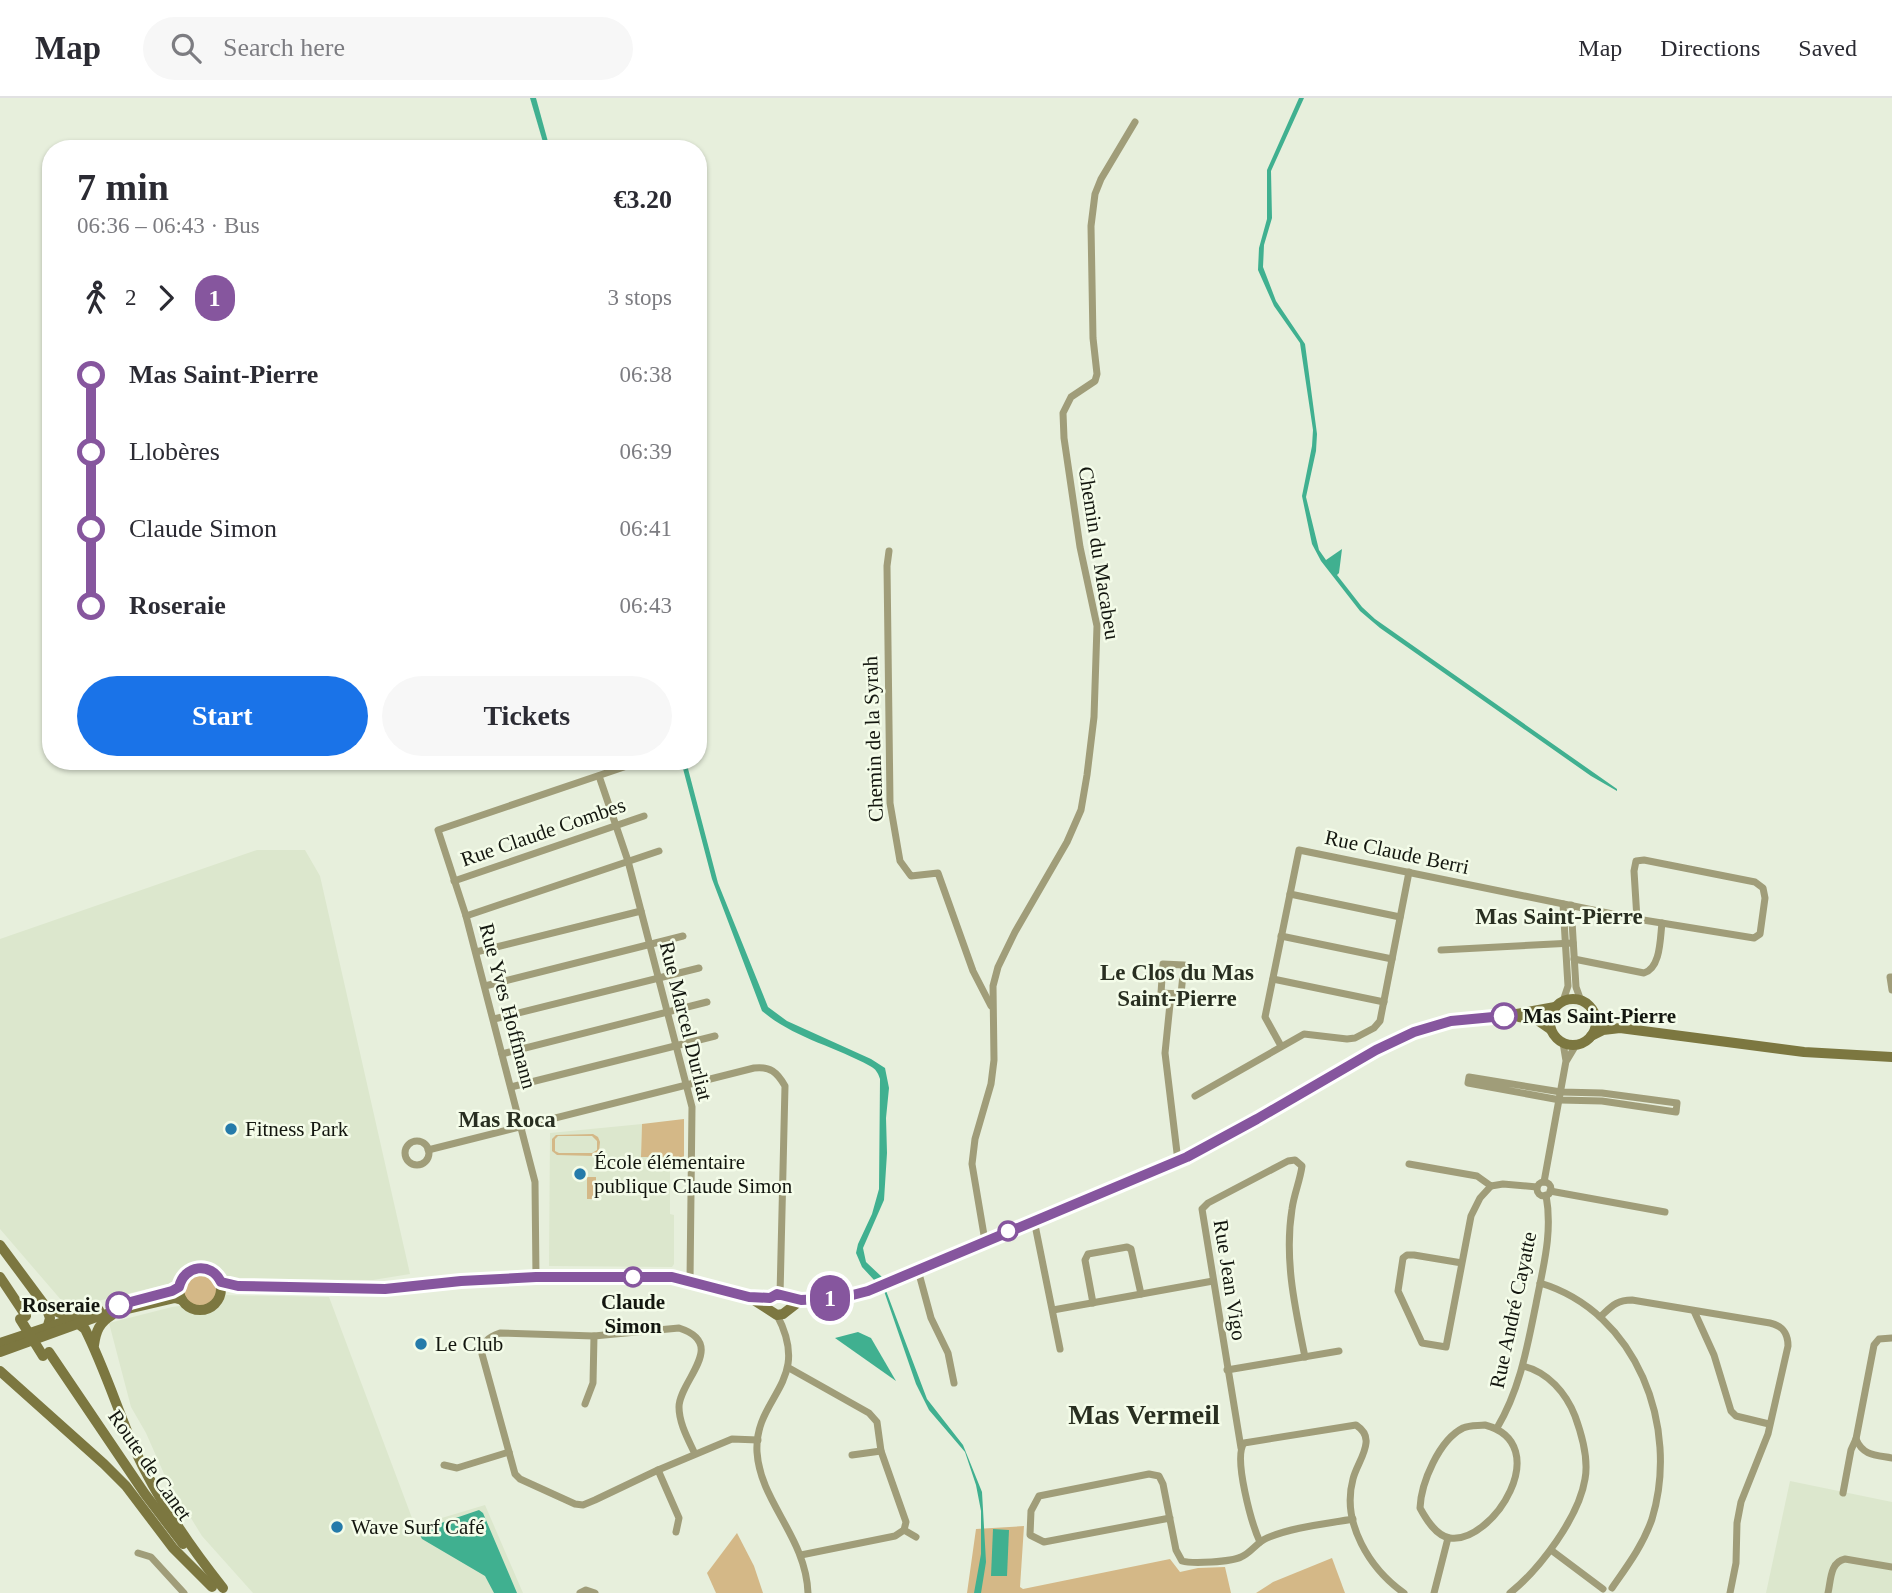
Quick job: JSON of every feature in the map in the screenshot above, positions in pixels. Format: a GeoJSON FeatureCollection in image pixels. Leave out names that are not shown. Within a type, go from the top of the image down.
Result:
{"type":"FeatureCollection","features":[{"type":"Feature","properties":{"kind":"street","name":"Chemin du Macabeu"},"geometry":{"type":"LineString","coordinates":[[985,1241],[972,1164],[975,1139],[991,1084],[994,1060],[993,986],[998,967],[1015,932],[1067,842],[1081,810],[1087,775],[1094,717],[1097,626],[1080,547],[1062,413],[1071,397],[1091,385],[1097,374],[1093,338],[1091,226],[1101,179],[1135,121]]}},
{"type":"Feature","properties":{"kind":"street","name":"Chemin de la Syrah"},"geometry":{"type":"LineString","coordinates":[[889,551],[890,803],[900,861],[911,876],[938,873],[973,971],[992,1007]]}},
{"type":"Feature","properties":{"kind":"street"},"geometry":{"type":"LineString","coordinates":[[599,776],[616,770]]}},
{"type":"Feature","properties":{"kind":"street","name":"Rue Marcel Durliat"},"geometry":{"type":"LineString","coordinates":[[599,776],[628,861],[692,1107],[690,1281]]}},
{"type":"Feature","properties":{"kind":"street","name":"Rue Yves Hoffmann"},"geometry":{"type":"LineString","coordinates":[[536,1277],[534,1182],[476,952],[438,831],[599,776]]}},
{"type":"Feature","properties":{"kind":"street","name":"Rue Claude Combes"},"geometry":{"type":"LineString","coordinates":[[454,881],[644,816]]}},
{"type":"Feature","properties":{"kind":"street","name":"Rue Claude Berri"},"geometry":{"type":"LineString","coordinates":[[1281,1045],[1265,1017],[1300,850],[1637,919],[1754,937],[1760,933],[1765,898],[1763,888],[1755,882],[1644,860],[1636,861],[1634,871],[1637,919]]}},
{"type":"Feature","properties":{"kind":"street"},"geometry":{"type":"LineString","coordinates":[[466,916],[659,851]]}},
{"type":"Feature","properties":{"kind":"street"},"geometry":{"type":"LineString","coordinates":[[1195,1096],[1304,1034],[1346,1040],[1374,1028],[1380,1021],[1409,872]]}},
{"type":"Feature","properties":{"kind":"street"},"geometry":{"type":"LineString","coordinates":[[1290,894],[1400,918]]}},
{"type":"Feature","properties":{"kind":"street"},"geometry":{"type":"LineString","coordinates":[[1550,1029],[1551,1014],[1568,986],[1567,904]]}},
{"type":"Feature","properties":{"kind":"street"},"geometry":{"type":"LineString","coordinates":[[476,952],[640,911]]}},
{"type":"Feature","properties":{"kind":"street"},"geometry":{"type":"LineString","coordinates":[[1574,958],[1650,972],[1655,965],[1662,923]]}},
{"type":"Feature","properties":{"kind":"street"},"geometry":{"type":"LineString","coordinates":[[485,986],[683,936]]}},
{"type":"Feature","properties":{"kind":"street"},"geometry":{"type":"LineString","coordinates":[[1281,936],[1392,959]]}},
{"type":"Feature","properties":{"kind":"street"},"geometry":{"type":"LineString","coordinates":[[1441,950],[1569,944]]}},
{"type":"Feature","properties":{"kind":"street"},"geometry":{"type":"LineString","coordinates":[[1569,944],[1574,958],[1576,987],[1581,1001],[1594,1014],[1595,1028],[1591,1036]]}},
{"type":"Feature","properties":{"kind":"street"},"geometry":{"type":"LineString","coordinates":[[1163,964],[1184,965],[1181,994],[1171,994],[1161,993],[1163,964]]}},
{"type":"Feature","properties":{"kind":"street"},"geometry":{"type":"LineString","coordinates":[[494,1019],[699,968]]}},
{"type":"Feature","properties":{"kind":"street"},"geometry":{"type":"LineString","coordinates":[[1891,977],[1892,990]]}},
{"type":"Feature","properties":{"kind":"street"},"geometry":{"type":"LineString","coordinates":[[1273,979],[1384,1002]]}},
{"type":"Feature","properties":{"kind":"street"},"geometry":{"type":"LineString","coordinates":[[1171,994],[1165,1053],[1178,1161]]}},
{"type":"Feature","properties":{"kind":"street"},"geometry":{"type":"LineString","coordinates":[[221,1282],[238,1286],[385,1289],[536,1277],[672,1277],[749,1297],[801,1300],[841,1298],[868,1291],[1178,1161],[1407,1035],[1451,1021],[1511,1015],[1581,1001]]}},
{"type":"Feature","properties":{"kind":"street"},"geometry":{"type":"LineString","coordinates":[[502,1054],[707,1002]]}},
{"type":"Feature","properties":{"kind":"street"},"geometry":{"type":"LineString","coordinates":[[1594,1014],[1620,1028]]}},
{"type":"Feature","properties":{"kind":"street"},"geometry":{"type":"LineString","coordinates":[[1511,1015],[1537,1020],[1550,1029],[1563,1044],[1582,1044],[1603,1030],[1620,1028],[1804,1052],[1892,1057]]}},
{"type":"Feature","properties":{"kind":"street"},"geometry":{"type":"LineString","coordinates":[[511,1087],[715,1036]]}},
{"type":"Feature","properties":{"kind":"street"},"geometry":{"type":"LineString","coordinates":[[1563,1044],[1566,1061],[1540,1195],[1548,1193],[1665,1212]]}},
{"type":"Feature","properties":{"kind":"street"},"geometry":{"type":"LineString","coordinates":[[1566,1061],[1576,1045]]}},
{"type":"Feature","properties":{"kind":"street"},"geometry":{"type":"LineString","coordinates":[[428,1150],[766,1067],[778,1074],[785,1086],[776,1299],[771,1313],[783,1312],[801,1300]]}},
{"type":"Feature","properties":{"kind":"street"},"geometry":{"type":"LineString","coordinates":[[1560,1096],[1468,1083],[1469,1077],[1560,1096],[1602,1093],[1677,1103],[1676,1112],[1560,1096]]}},
{"type":"Feature","properties":{"kind":"street","name":"Rue Jean Vigo"},"geometry":{"type":"LineString","coordinates":[[1260,1542],[1239,1456],[1241,1448],[1202,1209],[1208,1203],[1288,1161],[1298,1161],[1301,1166],[1292,1208],[1288,1258],[1305,1357]]}},
{"type":"Feature","properties":{"kind":"street"},"geometry":{"type":"LineString","coordinates":[[1409,1164],[1477,1176],[1491,1186]]}},
{"type":"Feature","properties":{"kind":"street"},"geometry":{"type":"LineString","coordinates":[[1462,1263],[1413,1255],[1403,1258],[1398,1292],[1422,1343],[1446,1347],[1471,1216],[1480,1198],[1491,1186],[1503,1184],[1549,1185],[1548,1193]]}},
{"type":"Feature","properties":{"kind":"street","name":"Rue André Cayatte"},"geometry":{"type":"LineString","coordinates":[[1497,1428],[1510,1406],[1523,1366],[1549,1237],[1548,1193]]}},
{"type":"Feature","properties":{"kind":"street"},"geometry":{"type":"LineString","coordinates":[[1034,1220],[1060,1349]]}},
{"type":"Feature","properties":{"kind":"street"},"geometry":{"type":"LineString","coordinates":[[0,1245],[46,1307],[50,1318],[46,1331],[0,1352]]}},
{"type":"Feature","properties":{"kind":"street"},"geometry":{"type":"LineString","coordinates":[[1093,1303],[1085,1259],[1088,1254],[1127,1247],[1131,1249],[1141,1294]]}},
{"type":"Feature","properties":{"kind":"street"},"geometry":{"type":"LineString","coordinates":[[182,1300],[179,1287],[184,1275],[197,1268],[214,1272],[221,1282],[221,1295]]}},
{"type":"Feature","properties":{"kind":"street"},"geometry":{"type":"LineString","coordinates":[[918,1270],[931,1318],[948,1353],[954,1383]]}},
{"type":"Feature","properties":{"kind":"street"},"geometry":{"type":"LineString","coordinates":[[0,1277],[23,1317]]}},
{"type":"Feature","properties":{"kind":"street"},"geometry":{"type":"LineString","coordinates":[[1053,1310],[1213,1280]]}},
{"type":"Feature","properties":{"kind":"street"},"geometry":{"type":"LineString","coordinates":[[1540,1283],[1570,1297],[1614,1329],[1634,1360],[1655,1411],[1661,1437],[1662,1463],[1651,1519],[1640,1547],[1608,1591],[1551,1550]]}},
{"type":"Feature","properties":{"kind":"street"},"geometry":{"type":"LineString","coordinates":[[75,1321],[176,1298],[193,1309],[201,1310],[213,1306],[221,1295],[238,1286]]}},
{"type":"Feature","properties":{"kind":"street"},"geometry":{"type":"LineString","coordinates":[[0,1352],[4,1342],[179,1287]]}},
{"type":"Feature","properties":{"kind":"street"},"geometry":{"type":"LineString","coordinates":[[0,1289],[23,1317]]}},
{"type":"Feature","properties":{"kind":"street"},"geometry":{"type":"LineString","coordinates":[[776,1299],[788,1303],[783,1312],[783,1327],[789,1368],[760,1427],[757,1454],[763,1481],[801,1555],[808,1593]]}},
{"type":"Feature","properties":{"kind":"street"},"geometry":{"type":"LineString","coordinates":[[1600,1317],[1613,1304],[1632,1300],[1770,1323],[1779,1325],[1784,1330],[1788,1346],[1769,1424],[1741,1502],[1737,1523],[1736,1563],[1730,1593]]}},
{"type":"Feature","properties":{"kind":"street"},"geometry":{"type":"LineString","coordinates":[[46,1307],[85,1329],[134,1448],[161,1502],[221,1590]]}},
{"type":"Feature","properties":{"kind":"street"},"geometry":{"type":"LineString","coordinates":[[93,1346],[96,1332],[103,1320],[123,1309]]}},
{"type":"Feature","properties":{"kind":"street"},"geometry":{"type":"LineString","coordinates":[[1694,1311],[1714,1355],[1731,1411],[1736,1416],[1769,1424]]}},
{"type":"Feature","properties":{"kind":"street","name":"Route de Canet"},"geometry":{"type":"LineString","coordinates":[[23,1317],[176,1545],[221,1590]]}},
{"type":"Feature","properties":{"kind":"street"},"geometry":{"type":"LineString","coordinates":[[695,1454],[681,1420],[679,1407],[680,1397],[701,1357],[697,1339],[688,1331],[679,1328],[594,1336],[500,1333],[490,1336],[484,1344],[482,1354],[515,1474],[520,1479],[576,1504],[583,1505],[732,1439],[758,1440]]}},
{"type":"Feature","properties":{"kind":"street"},"geometry":{"type":"LineString","coordinates":[[585,1404],[593,1383],[594,1336]]}},
{"type":"Feature","properties":{"kind":"street"},"geometry":{"type":"LineString","coordinates":[[1843,1493],[1874,1345],[1879,1339],[1892,1338]]}},
{"type":"Feature","properties":{"kind":"street","name":"Rue Jean Vigo"},"geometry":{"type":"LineString","coordinates":[[1227,1370],[1339,1351]]}},
{"type":"Feature","properties":{"kind":"street"},"geometry":{"type":"LineString","coordinates":[[1510,1593],[1551,1550],[1570,1517],[1585,1479],[1583,1437],[1571,1405],[1545,1375],[1523,1366]]}},
{"type":"Feature","properties":{"kind":"street"},"geometry":{"type":"LineString","coordinates":[[789,1368],[869,1413],[877,1422],[881,1451],[906,1522],[904,1530],[895,1535],[801,1555]]}},
{"type":"Feature","properties":{"kind":"street"},"geometry":{"type":"LineString","coordinates":[[0,1371],[118,1479],[173,1548],[221,1590]]}},
{"type":"Feature","properties":{"kind":"street"},"geometry":{"type":"LineString","coordinates":[[1241,1448],[1244,1443],[1356,1424],[1365,1435],[1366,1442],[1352,1481],[1350,1499],[1353,1519],[1358,1536],[1376,1570],[1404,1593]]}},
{"type":"Feature","properties":{"kind":"street"},"geometry":{"type":"LineString","coordinates":[[1485,1425],[1497,1428],[1508,1437],[1517,1454],[1517,1474],[1505,1501],[1490,1519],[1475,1531],[1461,1538],[1448,1538],[1434,1528],[1420,1508],[1425,1480],[1436,1457],[1462,1429],[1485,1425]]}},
{"type":"Feature","properties":{"kind":"street"},"geometry":{"type":"LineString","coordinates":[[1856,1439],[1867,1454],[1892,1458]]}},
{"type":"Feature","properties":{"kind":"street"},"geometry":{"type":"LineString","coordinates":[[852,1455],[881,1451]]}},
{"type":"Feature","properties":{"kind":"street"},"geometry":{"type":"LineString","coordinates":[[444,1465],[457,1468],[509,1452]]}},
{"type":"Feature","properties":{"kind":"street"},"geometry":{"type":"LineString","coordinates":[[658,1470],[679,1518],[676,1532]]}},
{"type":"Feature","properties":{"kind":"street"},"geometry":{"type":"LineString","coordinates":[[1170,1518],[1044,1542],[1030,1535],[1031,1511],[1039,1496],[1149,1474],[1159,1476],[1163,1484],[1170,1518],[1176,1550],[1182,1561],[1190,1564],[1214,1560],[1226,1562],[1242,1557],[1260,1542],[1279,1535],[1353,1519]]}},
{"type":"Feature","properties":{"kind":"street"},"geometry":{"type":"LineString","coordinates":[[904,1530],[916,1536]]}},
{"type":"Feature","properties":{"kind":"street"},"geometry":{"type":"LineString","coordinates":[[1434,1593],[1448,1538]]}},
{"type":"Feature","properties":{"kind":"street"},"geometry":{"type":"LineString","coordinates":[[138,1553],[150,1557],[184,1593]]}},
{"type":"Feature","properties":{"kind":"street"},"geometry":{"type":"LineString","coordinates":[[1828,1593],[1834,1564],[1839,1560],[1892,1567]]}},
{"type":"Feature","properties":{"kind":"street"},"geometry":{"type":"LineString","coordinates":[[580,1593],[586,1590],[595,1593]]}},
{"type":"Feature","properties":{"kind":"shaded area"},"geometry":{"type":"Polygon","coordinates":[[[530,98],[536,98],[548,140],[542,140],[530,98]]]}},
{"type":"Feature","properties":{"kind":"shaded area"},"geometry":{"type":"Polygon","coordinates":[[[1299,98],[1304,98],[1271,171],[1272,218],[1264,245],[1263,267],[1276,301],[1305,344],[1317,434],[1306,497],[1319,550],[1326,560],[1342,549],[1337,575],[1375,619],[1617,791],[1591,776],[1380,628],[1360,611],[1321,561],[1312,544],[1302,496],[1313,430],[1300,343],[1274,306],[1258,270],[1259,248],[1267,219],[1267,170],[1299,98]]]}},
{"type":"Feature","properties":{"kind":"shaded area"},"geometry":{"type":"Polygon","coordinates":[[[683,770],[688,770],[718,883],[768,1007],[787,1021],[885,1068],[889,1088],[884,1200],[863,1248],[866,1262],[883,1278],[875,1281],[862,1267],[856,1253],[879,1189],[880,1079],[870,1066],[787,1028],[762,1011],[712,879],[683,770]]]}},
{"type":"Feature","properties":{"kind":"shaded area"},"geometry":{"type":"Polygon","coordinates":[[[257,850],[305,850],[320,876],[410,1274],[373,1280],[219,1279],[214,1272],[184,1275],[181,1281],[68,1308],[0,1229],[0,939],[257,850]]]}},
{"type":"Feature","properties":{"kind":"shaded area"},"geometry":{"type":"Polygon","coordinates":[[[684,1119],[684,1157],[641,1157],[642,1124],[684,1119]]]}},
{"type":"Feature","properties":{"kind":"shaded area"},"geometry":{"type":"Polygon","coordinates":[[[642,1124],[641,1157],[670,1157],[670,1214],[674,1215],[674,1264],[672,1267],[549,1266],[550,1133],[642,1124]]]}},
{"type":"Feature","properties":{"kind":"shaded area"},"geometry":{"type":"Polygon","coordinates":[[[593,1134],[600,1142],[599,1152],[594,1156],[557,1155],[552,1151],[552,1139],[556,1135],[593,1134]],[[558,1136],[555,1139],[555,1151],[592,1153],[597,1150],[597,1141],[592,1136],[558,1136]]]}},
{"type":"Feature","properties":{"kind":"shaded area"},"geometry":{"type":"Polygon","coordinates":[[[587,1177],[596,1177],[596,1199],[587,1199],[587,1177]]]}},
{"type":"Feature","properties":{"kind":"shaded area"},"geometry":{"type":"Polygon","coordinates":[[[200,1268],[215,1274],[221,1289],[215,1304],[200,1310],[185,1304],[179,1289],[185,1274],[200,1268]]]}},
{"type":"Feature","properties":{"kind":"shaded area"},"geometry":{"type":"Polygon","coordinates":[[[883,1288],[927,1399],[963,1445],[982,1492],[986,1562],[981,1593],[974,1593],[981,1554],[981,1511],[976,1485],[965,1452],[929,1410],[916,1384],[883,1288]]]}},
{"type":"Feature","properties":{"kind":"shaded area"},"geometry":{"type":"Polygon","coordinates":[[[221,1295],[329,1297],[415,1526],[485,1505],[523,1593],[253,1593],[202,1536],[165,1476],[131,1407],[109,1323],[172,1307],[187,1305],[193,1309],[218,1301],[221,1295]]]}},
{"type":"Feature","properties":{"kind":"shaded area"},"geometry":{"type":"Polygon","coordinates":[[[858,1332],[871,1338],[896,1381],[835,1338],[858,1332]]]}},
{"type":"Feature","properties":{"kind":"shaded area"},"geometry":{"type":"Polygon","coordinates":[[[1790,1481],[1892,1502],[1892,1593],[1766,1593],[1790,1481]]]}},
{"type":"Feature","properties":{"kind":"shaded area"},"geometry":{"type":"Polygon","coordinates":[[[479,1510],[483,1513],[517,1593],[494,1593],[485,1576],[422,1539],[418,1531],[479,1510]]]}},
{"type":"Feature","properties":{"kind":"shaded area"},"geometry":{"type":"Polygon","coordinates":[[[1024,1526],[1020,1587],[1023,1589],[1170,1559],[1180,1572],[1225,1567],[1231,1593],[967,1593],[976,1529],[1024,1526]]]}},
{"type":"Feature","properties":{"kind":"shaded area"},"geometry":{"type":"Polygon","coordinates":[[[993,1529],[1009,1530],[1007,1576],[991,1576],[993,1529]]]}},
{"type":"Feature","properties":{"kind":"shaded area"},"geometry":{"type":"Polygon","coordinates":[[[737,1533],[754,1566],[763,1593],[716,1593],[707,1573],[737,1533]]]}},
{"type":"Feature","properties":{"kind":"shaded area"},"geometry":{"type":"Polygon","coordinates":[[[1332,1558],[1345,1593],[1256,1593],[1273,1582],[1332,1558]]]}},
{"type":"Feature","properties":{"kind":"bus line","name":"1"},"geometry":{"type":"LineString","coordinates":[[119,1305],[172,1291],[179,1287],[189,1270],[202,1267],[214,1272],[221,1282],[238,1286],[385,1289],[536,1277],[672,1277],[749,1297],[770,1298],[777,1294],[801,1300],[841,1298],[868,1291],[1187,1157],[1376,1050],[1414,1032],[1451,1021],[1504,1016]]}},
{"type":"Feature","properties":{"kind":"place","name":"Mas Saint-Pierre"},"geometry":{"type":"Point","coordinates":[1504,1016]}},
{"type":"Feature","properties":{"kind":"place","name":"Fitness Park"},"geometry":{"type":"Point","coordinates":[231,1129]}},
{"type":"Feature","properties":{"kind":"place","name":"École élémentaire publique Claude Simon"},"geometry":{"type":"Point","coordinates":[580,1174]}},
{"type":"Feature","properties":{"kind":"place","name":"Claude Simon"},"geometry":{"type":"Point","coordinates":[633,1277]}},
{"type":"Feature","properties":{"kind":"place","name":"Roseraie"},"geometry":{"type":"Point","coordinates":[119,1305]}},
{"type":"Feature","properties":{"kind":"place","name":"Le Club"},"geometry":{"type":"Point","coordinates":[421,1344]}},
{"type":"Feature","properties":{"kind":"place","name":"Wave Surf Café"},"geometry":{"type":"Point","coordinates":[337,1527]}},
{"type":"Feature","properties":{"kind":"district","name":"Mas Saint-Pierre"},"geometry":{"type":"Point","coordinates":[1559,916]}},
{"type":"Feature","properties":{"kind":"district","name":"Le Clos du Mas Saint-Pierre"},"geometry":{"type":"Point","coordinates":[1177,985]}},
{"type":"Feature","properties":{"kind":"district","name":"Mas Roca"},"geometry":{"type":"Point","coordinates":[507,1119]}},
{"type":"Feature","properties":{"kind":"district","name":"Mas Vermeil"},"geometry":{"type":"Point","coordinates":[1144,1414]}}]}
